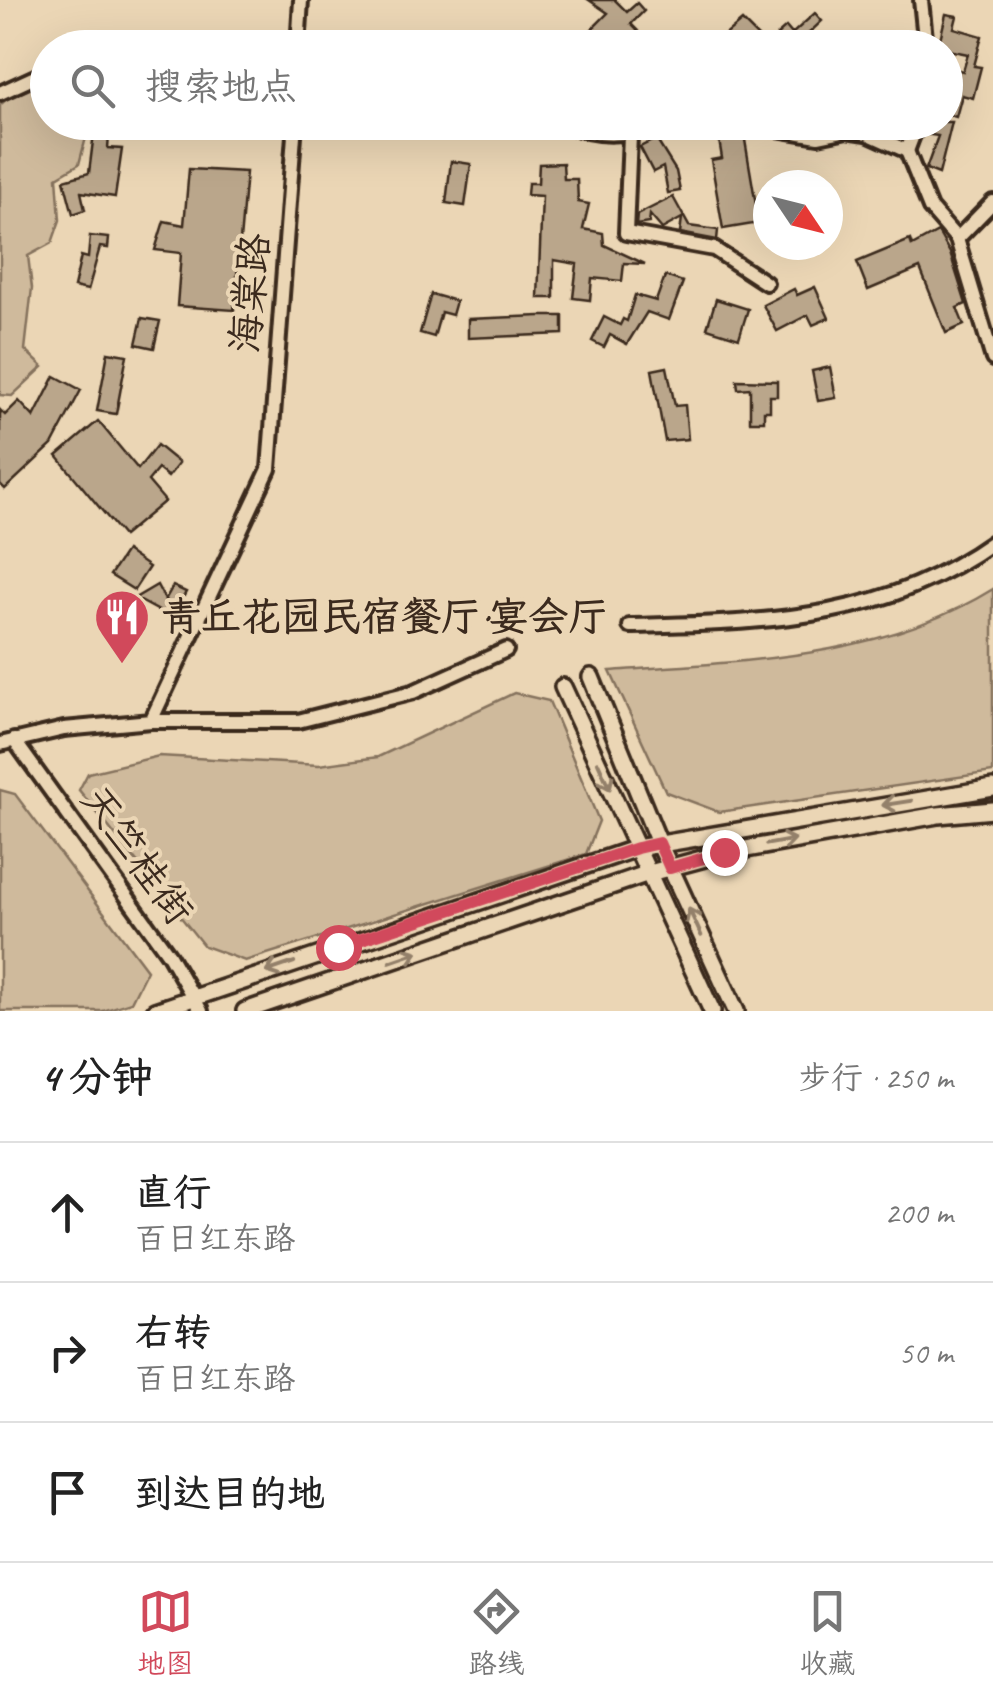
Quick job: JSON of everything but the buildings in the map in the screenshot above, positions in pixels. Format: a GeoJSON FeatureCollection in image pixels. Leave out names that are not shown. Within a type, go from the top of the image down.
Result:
{"type":"FeatureCollection","features":[{"type":"Feature","properties":{"kind":"street"},"geometry":{"type":"LineString","coordinates":[[299,30],[301,0]]}},
{"type":"Feature","properties":{"kind":"street"},"geometry":{"type":"LineString","coordinates":[[921,0],[924,30]]}},
{"type":"Feature","properties":{"kind":"street"},"geometry":{"type":"LineString","coordinates":[[0,93],[30,79]]}},
{"type":"Feature","properties":{"kind":"street","name":"海棠路"},"geometry":{"type":"LineString","coordinates":[[151,721],[268,469],[295,140]]}},
{"type":"Feature","properties":{"kind":"street"},"geometry":{"type":"LineString","coordinates":[[630,140],[626,232],[714,249],[766,282]]}},
{"type":"Feature","properties":{"kind":"street"},"geometry":{"type":"LineString","coordinates":[[885,140],[907,150]]}},
{"type":"Feature","properties":{"kind":"street"},"geometry":{"type":"LineString","coordinates":[[911,140],[907,150],[930,208],[957,239],[993,359]]}},
{"type":"Feature","properties":{"kind":"street"},"geometry":{"type":"LineString","coordinates":[[957,239],[993,202]]}},
{"type":"Feature","properties":{"kind":"street"},"geometry":{"type":"LineString","coordinates":[[630,626],[795,620],[878,600],[931,578],[993,542]]}},
{"type":"Feature","properties":{"kind":"street"},"geometry":{"type":"LineString","coordinates":[[7,742],[64,729],[151,721],[298,721],[413,692],[506,650]]}},
{"type":"Feature","properties":{"kind":"street"},"geometry":{"type":"LineString","coordinates":[[591,677],[659,843],[736,1011]]}},
{"type":"Feature","properties":{"kind":"street"},"geometry":{"type":"LineString","coordinates":[[564,687],[646,874],[712,1011]]}},
{"type":"Feature","properties":{"kind":"street","name":"天竺桂街"},"geometry":{"type":"LineString","coordinates":[[7,742],[136,908],[197,1004]]}},
{"type":"Feature","properties":{"kind":"street"},"geometry":{"type":"LineString","coordinates":[[155,1011],[197,1004],[637,848],[993,788]]}},
{"type":"Feature","properties":{"kind":"street"},"geometry":{"type":"LineString","coordinates":[[246,1011],[646,874],[744,849],[938,815],[993,810]]}},
{"type":"Feature","properties":{"kind":"shaded area"},"geometry":{"type":"Polygon","coordinates":[[[30,86],[30,140],[85,140],[79,164],[57,177],[60,220],[52,243],[28,256],[32,288],[25,350],[43,367],[12,396],[0,395],[0,105],[18,89],[30,86]]]}},
{"type":"Feature","properties":{"kind":"shaded area"},"geometry":{"type":"Polygon","coordinates":[[[993,589],[993,772],[719,812],[666,792],[610,671],[759,659],[856,644],[949,612],[993,589]]]}},
{"type":"Feature","properties":{"kind":"shaded area"},"geometry":{"type":"Polygon","coordinates":[[[514,693],[549,701],[599,821],[586,854],[245,961],[204,946],[79,790],[88,773],[159,756],[319,765],[378,757],[514,693]]]}},
{"type":"Feature","properties":{"kind":"shaded area"},"geometry":{"type":"Polygon","coordinates":[[[0,790],[15,794],[147,970],[131,1002],[103,1011],[0,1011],[0,790]]]}},
{"type":"Feature","properties":{"kind":"place","name":"青丘花园民宿餐厅·宴会厅"},"geometry":{"type":"Point","coordinates":[122,666]}},
{"type":"Feature","properties":{"kind":"route"},"geometry":{"type":"LineString","coordinates":[[338,947],[637,848],[659,843],[670,868],[724,852]]}}]}
